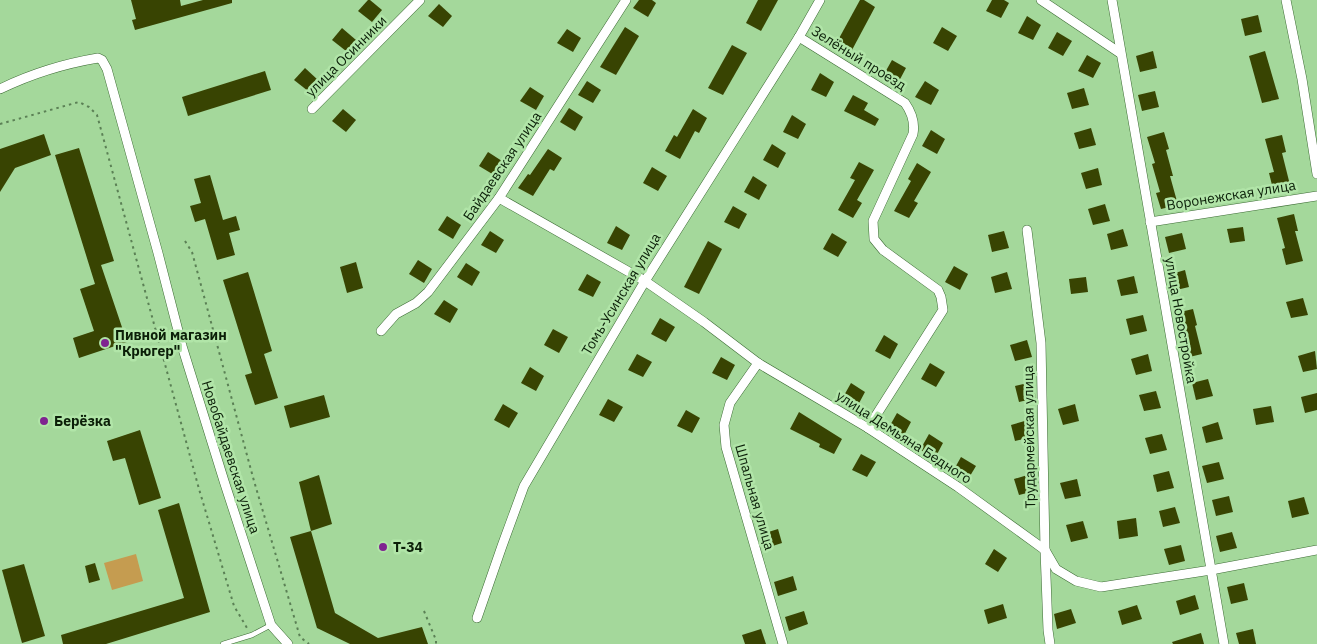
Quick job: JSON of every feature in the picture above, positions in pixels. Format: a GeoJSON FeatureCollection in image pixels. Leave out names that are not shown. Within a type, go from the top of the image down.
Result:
{"type":"FeatureCollection","features":[{"type":"Feature","properties":{"kind":"street","name":"улица Осинники"},"geometry":{"type":"LineString","coordinates":[[312,110],[420,0]]}},
{"type":"Feature","properties":{"kind":"street","name":"Байдаевская улица"},"geometry":{"type":"LineString","coordinates":[[381,331],[396,314],[416,303],[428,292],[499,198],[626,0]]}},
{"type":"Feature","properties":{"kind":"street","name":"Томь-Усинская улица"},"geometry":{"type":"LineString","coordinates":[[477,618],[524,486],[644,281],[799,37],[820,0]]}},
{"type":"Feature","properties":{"kind":"street"},"geometry":{"type":"LineString","coordinates":[[1041,0],[1120,53]]}},
{"type":"Feature","properties":{"kind":"street","name":"улица Новостройка"},"geometry":{"type":"LineString","coordinates":[[1112,0],[1224,644]]}},
{"type":"Feature","properties":{"kind":"street"},"geometry":{"type":"LineString","coordinates":[[1286,0],[1302,78],[1317,174]]}},
{"type":"Feature","properties":{"kind":"street","name":"Зелёный проезд"},"geometry":{"type":"LineString","coordinates":[[799,37],[905,103],[910,109],[914,125],[913,134],[872,221],[874,239],[883,250],[938,290],[943,310],[868,428]]}},
{"type":"Feature","properties":{"kind":"street","name":"Новобайдаевская улица"},"geometry":{"type":"LineString","coordinates":[[0,89],[28,75],[75,62],[98,58],[102,60],[107,69],[182,346],[271,625],[288,644]]}},
{"type":"Feature","properties":{"kind":"street","name":"Воронежская улица"},"geometry":{"type":"LineString","coordinates":[[1150,222],[1317,196]]}},
{"type":"Feature","properties":{"kind":"street","name":"улица Демьяна Бедного"},"geometry":{"type":"LineString","coordinates":[[499,198],[644,281],[704,322],[758,363],[868,428],[958,487],[1045,550],[1056,569],[1076,581],[1101,587],[1211,570],[1317,550]]}},
{"type":"Feature","properties":{"kind":"street","name":"Трудармейская улица"},"geometry":{"type":"LineString","coordinates":[[1027,230],[1042,343],[1045,550],[1050,644]]}},
{"type":"Feature","properties":{"kind":"street","name":"Шпальная улица"},"geometry":{"type":"LineString","coordinates":[[758,363],[730,402],[724,425],[726,447],[782,644]]}},
{"type":"Feature","properties":{"kind":"lane"},"geometry":{"type":"LineString","coordinates":[[224,644],[252,635],[271,625]]}},
{"type":"Feature","properties":{"kind":"path"},"geometry":{"type":"LineString","coordinates":[[0,124],[79,102],[89,107],[97,115],[199,489],[234,606],[241,621],[252,635]]}},
{"type":"Feature","properties":{"kind":"path"},"geometry":{"type":"LineString","coordinates":[[185,241],[192,252],[254,481],[300,637],[310,644]]}},
{"type":"Feature","properties":{"kind":"path"},"geometry":{"type":"LineString","coordinates":[[424,611],[436,640],[435,644]]}},
{"type":"Feature","properties":{"kind":"shaded area"},"geometry":{"type":"Polygon","coordinates":[[[136,554],[143,581],[112,590],[104,563],[136,554]]]}},
{"type":"Feature","properties":{"kind":"building"},"geometry":{"type":"Polygon","coordinates":[[[131,0],[180,0],[181,6],[203,0],[232,0],[232,3],[135,30],[132,20],[136,19],[131,0]]]}},
{"type":"Feature","properties":{"kind":"building"},"geometry":{"type":"Polygon","coordinates":[[[368,0],[382,10],[372,22],[358,11],[368,0]]]}},
{"type":"Feature","properties":{"kind":"building"},"geometry":{"type":"Polygon","coordinates":[[[639,0],[652,0],[656,3],[648,17],[633,8],[639,0]]]}},
{"type":"Feature","properties":{"kind":"building"},"geometry":{"type":"Polygon","coordinates":[[[758,0],[778,0],[761,31],[746,23],[758,0]]]}},
{"type":"Feature","properties":{"kind":"building"},"geometry":{"type":"Polygon","coordinates":[[[860,0],[864,0],[875,7],[852,50],[837,42],[860,0]]]}},
{"type":"Feature","properties":{"kind":"building"},"geometry":{"type":"Polygon","coordinates":[[[992,0],[1004,0],[1009,3],[1001,18],[986,11],[992,0]]]}},
{"type":"Feature","properties":{"kind":"building"},"geometry":{"type":"Polygon","coordinates":[[[439,4],[452,16],[443,27],[428,16],[439,4]]]}},
{"type":"Feature","properties":{"kind":"building"},"geometry":{"type":"Polygon","coordinates":[[[1258,15],[1262,32],[1245,36],[1241,19],[1258,15]]]}},
{"type":"Feature","properties":{"kind":"building"},"geometry":{"type":"Polygon","coordinates":[[[1027,16],[1041,25],[1033,40],[1018,33],[1027,16]]]}},
{"type":"Feature","properties":{"kind":"building"},"geometry":{"type":"Polygon","coordinates":[[[625,27],[639,36],[616,75],[600,67],[625,27]]]}},
{"type":"Feature","properties":{"kind":"building"},"geometry":{"type":"Polygon","coordinates":[[[942,27],[957,36],[948,51],[933,43],[942,27]]]}},
{"type":"Feature","properties":{"kind":"building"},"geometry":{"type":"Polygon","coordinates":[[[342,28],[356,40],[346,51],[332,40],[342,28]]]}},
{"type":"Feature","properties":{"kind":"building"},"geometry":{"type":"Polygon","coordinates":[[[567,29],[581,38],[573,52],[557,43],[567,29]]]}},
{"type":"Feature","properties":{"kind":"building"},"geometry":{"type":"Polygon","coordinates":[[[1057,32],[1072,41],[1063,56],[1048,48],[1057,32]]]}},
{"type":"Feature","properties":{"kind":"building"},"geometry":{"type":"Polygon","coordinates":[[[732,45],[747,53],[723,95],[708,88],[732,45]]]}},
{"type":"Feature","properties":{"kind":"building"},"geometry":{"type":"Polygon","coordinates":[[[1153,51],[1157,68],[1140,72],[1136,56],[1153,51]]]}},
{"type":"Feature","properties":{"kind":"building"},"geometry":{"type":"Polygon","coordinates":[[[1265,51],[1279,99],[1262,103],[1249,56],[1265,51]]]}},
{"type":"Feature","properties":{"kind":"building"},"geometry":{"type":"Polygon","coordinates":[[[1087,55],[1101,63],[1093,78],[1078,71],[1087,55]]]}},
{"type":"Feature","properties":{"kind":"building"},"geometry":{"type":"Polygon","coordinates":[[[892,60],[906,68],[898,83],[883,76],[892,60]]]}},
{"type":"Feature","properties":{"kind":"building"},"geometry":{"type":"Polygon","coordinates":[[[305,68],[318,80],[308,91],[294,80],[305,68]]]}},
{"type":"Feature","properties":{"kind":"building"},"geometry":{"type":"Polygon","coordinates":[[[265,71],[271,90],[188,116],[182,97],[265,71]]]}},
{"type":"Feature","properties":{"kind":"building"},"geometry":{"type":"Polygon","coordinates":[[[820,73],[834,82],[826,97],[811,90],[820,73]]]}},
{"type":"Feature","properties":{"kind":"building"},"geometry":{"type":"Polygon","coordinates":[[[587,81],[601,90],[593,103],[578,95],[587,81]]]}},
{"type":"Feature","properties":{"kind":"building"},"geometry":{"type":"Polygon","coordinates":[[[925,81],[939,90],[931,105],[915,97],[925,81]]]}},
{"type":"Feature","properties":{"kind":"building"},"geometry":{"type":"Polygon","coordinates":[[[530,87],[544,96],[536,110],[520,101],[530,87]]]}},
{"type":"Feature","properties":{"kind":"building"},"geometry":{"type":"Polygon","coordinates":[[[1084,88],[1089,105],[1072,109],[1067,93],[1084,88]]]}},
{"type":"Feature","properties":{"kind":"building"},"geometry":{"type":"Polygon","coordinates":[[[1155,91],[1159,107],[1142,111],[1138,95],[1155,91]]]}},
{"type":"Feature","properties":{"kind":"building"},"geometry":{"type":"Polygon","coordinates":[[[853,95],[868,103],[864,110],[879,119],[875,126],[844,111],[853,95]]]}},
{"type":"Feature","properties":{"kind":"building"},"geometry":{"type":"Polygon","coordinates":[[[569,108],[583,117],[575,131],[560,122],[569,108]]]}},
{"type":"Feature","properties":{"kind":"building"},"geometry":{"type":"Polygon","coordinates":[[[343,109],[356,120],[346,132],[332,121],[343,109]]]}},
{"type":"Feature","properties":{"kind":"building"},"geometry":{"type":"Polygon","coordinates":[[[693,109],[707,118],[699,133],[695,131],[680,159],[665,151],[674,135],[677,137],[693,109]]]}},
{"type":"Feature","properties":{"kind":"building"},"geometry":{"type":"Polygon","coordinates":[[[792,115],[806,124],[798,139],[783,132],[792,115]]]}},
{"type":"Feature","properties":{"kind":"building"},"geometry":{"type":"Polygon","coordinates":[[[1091,128],[1096,145],[1079,149],[1074,133],[1091,128]]]}},
{"type":"Feature","properties":{"kind":"building"},"geometry":{"type":"Polygon","coordinates":[[[931,130],[945,139],[937,154],[922,146],[931,130]]]}},
{"type":"Feature","properties":{"kind":"building"},"geometry":{"type":"Polygon","coordinates":[[[1164,132],[1169,149],[1166,150],[1173,176],[1170,176],[1178,205],[1161,209],[1156,193],[1160,192],[1152,164],[1155,163],[1147,137],[1164,132]]]}},
{"type":"Feature","properties":{"kind":"building"},"geometry":{"type":"Polygon","coordinates":[[[44,134],[51,155],[15,168],[0,192],[0,149],[44,134]]]}},
{"type":"Feature","properties":{"kind":"building"},"geometry":{"type":"Polygon","coordinates":[[[1282,135],[1286,152],[1282,153],[1290,185],[1273,189],[1269,173],[1274,172],[1265,139],[1282,135]]]}},
{"type":"Feature","properties":{"kind":"building"},"geometry":{"type":"Polygon","coordinates":[[[772,144],[786,153],[778,168],[763,160],[772,144]]]}},
{"type":"Feature","properties":{"kind":"building"},"geometry":{"type":"Polygon","coordinates":[[[79,148],[114,261],[101,265],[127,342],[79,358],[73,338],[94,331],[80,289],[95,284],[55,155],[79,148]]]}},
{"type":"Feature","properties":{"kind":"building"},"geometry":{"type":"Polygon","coordinates":[[[548,149],[562,158],[554,171],[550,169],[533,196],[518,188],[528,174],[530,175],[548,149]]]}},
{"type":"Feature","properties":{"kind":"building"},"geometry":{"type":"Polygon","coordinates":[[[488,152],[502,161],[494,175],[479,166],[488,152]]]}},
{"type":"Feature","properties":{"kind":"building"},"geometry":{"type":"Polygon","coordinates":[[[859,162],[874,170],[857,200],[862,203],[853,218],[838,210],[855,180],[850,178],[859,162]]]}},
{"type":"Feature","properties":{"kind":"building"},"geometry":{"type":"Polygon","coordinates":[[[917,163],[931,172],[914,201],[918,203],[909,218],[894,211],[911,181],[908,179],[917,163]]]}},
{"type":"Feature","properties":{"kind":"building"},"geometry":{"type":"Polygon","coordinates":[[[652,167],[667,176],[658,191],[643,183],[652,167]]]}},
{"type":"Feature","properties":{"kind":"building"},"geometry":{"type":"Polygon","coordinates":[[[1098,168],[1102,185],[1086,189],[1081,173],[1098,168]]]}},
{"type":"Feature","properties":{"kind":"building"},"geometry":{"type":"Polygon","coordinates":[[[210,175],[223,220],[236,216],[240,230],[229,233],[235,255],[217,260],[205,219],[195,222],[190,206],[201,203],[194,179],[210,175]]]}},
{"type":"Feature","properties":{"kind":"building"},"geometry":{"type":"Polygon","coordinates":[[[753,176],[767,185],[759,200],[744,192],[753,176]]]}},
{"type":"Feature","properties":{"kind":"building"},"geometry":{"type":"Polygon","coordinates":[[[1105,204],[1110,221],[1093,225],[1088,209],[1105,204]]]}},
{"type":"Feature","properties":{"kind":"building"},"geometry":{"type":"Polygon","coordinates":[[[733,206],[747,214],[739,229],[724,222],[733,206]]]}},
{"type":"Feature","properties":{"kind":"building"},"geometry":{"type":"Polygon","coordinates":[[[1294,214],[1298,231],[1295,231],[1303,261],[1286,265],[1282,249],[1285,248],[1277,218],[1294,214]]]}},
{"type":"Feature","properties":{"kind":"building"},"geometry":{"type":"Polygon","coordinates":[[[447,216],[461,225],[453,239],[438,230],[447,216]]]}},
{"type":"Feature","properties":{"kind":"building"},"geometry":{"type":"Polygon","coordinates":[[[616,226],[630,235],[622,250],[607,243],[616,226]]]}},
{"type":"Feature","properties":{"kind":"building"},"geometry":{"type":"Polygon","coordinates":[[[1243,227],[1245,241],[1230,243],[1227,229],[1243,227]]]}},
{"type":"Feature","properties":{"kind":"building"},"geometry":{"type":"Polygon","coordinates":[[[1123,229],[1128,246],[1111,250],[1107,234],[1123,229]]]}},
{"type":"Feature","properties":{"kind":"building"},"geometry":{"type":"Polygon","coordinates":[[[490,231],[504,240],[496,253],[481,245],[490,231]]]}},
{"type":"Feature","properties":{"kind":"building"},"geometry":{"type":"Polygon","coordinates":[[[1004,231],[1009,248],[992,252],[988,235],[1004,231]]]}},
{"type":"Feature","properties":{"kind":"building"},"geometry":{"type":"Polygon","coordinates":[[[832,233],[847,242],[838,257],[823,249],[832,233]]]}},
{"type":"Feature","properties":{"kind":"building"},"geometry":{"type":"Polygon","coordinates":[[[1182,233],[1186,249],[1169,253],[1165,237],[1182,233]]]}},
{"type":"Feature","properties":{"kind":"building"},"geometry":{"type":"Polygon","coordinates":[[[708,241],[722,249],[699,294],[684,287],[708,241]]]}},
{"type":"Feature","properties":{"kind":"building"},"geometry":{"type":"Polygon","coordinates":[[[418,260],[432,269],[424,283],[409,274],[418,260]]]}},
{"type":"Feature","properties":{"kind":"building"},"geometry":{"type":"Polygon","coordinates":[[[356,262],[363,288],[347,293],[340,267],[356,262]]]}},
{"type":"Feature","properties":{"kind":"building"},"geometry":{"type":"Polygon","coordinates":[[[466,263],[480,272],[472,286],[457,277],[466,263]]]}},
{"type":"Feature","properties":{"kind":"building"},"geometry":{"type":"Polygon","coordinates":[[[954,266],[968,274],[960,290],[945,282],[954,266]]]}},
{"type":"Feature","properties":{"kind":"building"},"geometry":{"type":"Polygon","coordinates":[[[1185,270],[1189,287],[1172,291],[1168,275],[1185,270]]]}},
{"type":"Feature","properties":{"kind":"building"},"geometry":{"type":"Polygon","coordinates":[[[248,272],[272,351],[264,354],[278,398],[255,405],[245,375],[252,373],[223,280],[248,272]]]}},
{"type":"Feature","properties":{"kind":"building"},"geometry":{"type":"Polygon","coordinates":[[[1007,272],[1012,289],[995,293],[991,277],[1007,272]]]}},
{"type":"Feature","properties":{"kind":"building"},"geometry":{"type":"Polygon","coordinates":[[[587,274],[601,282],[593,297],[578,290],[587,274]]]}},
{"type":"Feature","properties":{"kind":"building"},"geometry":{"type":"Polygon","coordinates":[[[1134,276],[1138,293],[1121,296],[1117,280],[1134,276]]]}},
{"type":"Feature","properties":{"kind":"building"},"geometry":{"type":"Polygon","coordinates":[[[1086,277],[1088,292],[1071,294],[1069,279],[1086,277]]]}},
{"type":"Feature","properties":{"kind":"building"},"geometry":{"type":"Polygon","coordinates":[[[1303,298],[1308,315],[1291,318],[1286,302],[1303,298]]]}},
{"type":"Feature","properties":{"kind":"building"},"geometry":{"type":"Polygon","coordinates":[[[444,300],[458,309],[450,323],[434,314],[444,300]]]}},
{"type":"Feature","properties":{"kind":"building"},"geometry":{"type":"Polygon","coordinates":[[[1193,309],[1202,354],[1185,358],[1181,341],[1184,341],[1176,313],[1193,309]]]}},
{"type":"Feature","properties":{"kind":"building"},"geometry":{"type":"Polygon","coordinates":[[[1143,315],[1147,331],[1130,335],[1126,319],[1143,315]]]}},
{"type":"Feature","properties":{"kind":"building"},"geometry":{"type":"Polygon","coordinates":[[[660,318],[675,327],[666,342],[651,334],[660,318]]]}},
{"type":"Feature","properties":{"kind":"building"},"geometry":{"type":"Polygon","coordinates":[[[553,329],[568,337],[559,353],[544,345],[553,329]]]}},
{"type":"Feature","properties":{"kind":"building"},"geometry":{"type":"Polygon","coordinates":[[[884,335],[898,344],[890,359],[875,351],[884,335]]]}},
{"type":"Feature","properties":{"kind":"building"},"geometry":{"type":"Polygon","coordinates":[[[1027,340],[1032,357],[1015,361],[1010,345],[1027,340]]]}},
{"type":"Feature","properties":{"kind":"building"},"geometry":{"type":"Polygon","coordinates":[[[1315,351],[1317,369],[1303,372],[1298,356],[1315,351]]]}},
{"type":"Feature","properties":{"kind":"building"},"geometry":{"type":"Polygon","coordinates":[[[637,354],[652,362],[643,377],[628,370],[637,354]]]}},
{"type":"Feature","properties":{"kind":"building"},"geometry":{"type":"Polygon","coordinates":[[[1148,354],[1152,371],[1136,375],[1131,359],[1148,354]]]}},
{"type":"Feature","properties":{"kind":"building"},"geometry":{"type":"Polygon","coordinates":[[[721,357],[735,365],[727,380],[712,373],[721,357]]]}},
{"type":"Feature","properties":{"kind":"building"},"geometry":{"type":"Polygon","coordinates":[[[930,363],[945,372],[936,387],[921,379],[930,363]]]}},
{"type":"Feature","properties":{"kind":"building"},"geometry":{"type":"Polygon","coordinates":[[[530,367],[544,376],[536,391],[521,383],[530,367]]]}},
{"type":"Feature","properties":{"kind":"building"},"geometry":{"type":"Polygon","coordinates":[[[1208,379],[1213,396],[1196,400],[1192,383],[1208,379]]]}},
{"type":"Feature","properties":{"kind":"building"},"geometry":{"type":"Polygon","coordinates":[[[1032,382],[1036,398],[1019,402],[1015,386],[1032,382]]]}},
{"type":"Feature","properties":{"kind":"building"},"geometry":{"type":"Polygon","coordinates":[[[851,383],[865,392],[857,407],[842,399],[851,383]]]}},
{"type":"Feature","properties":{"kind":"building"},"geometry":{"type":"Polygon","coordinates":[[[1156,391],[1161,408],[1144,411],[1139,395],[1156,391]]]}},
{"type":"Feature","properties":{"kind":"building"},"geometry":{"type":"Polygon","coordinates":[[[1317,393],[1317,410],[1305,413],[1301,397],[1317,393]]]}},
{"type":"Feature","properties":{"kind":"building"},"geometry":{"type":"Polygon","coordinates":[[[324,395],[330,417],[290,428],[284,406],[324,395]]]}},
{"type":"Feature","properties":{"kind":"building"},"geometry":{"type":"Polygon","coordinates":[[[608,399],[623,407],[614,422],[599,415],[608,399]]]}},
{"type":"Feature","properties":{"kind":"building"},"geometry":{"type":"Polygon","coordinates":[[[503,404],[518,413],[509,428],[494,420],[503,404]]]}},
{"type":"Feature","properties":{"kind":"building"},"geometry":{"type":"Polygon","coordinates":[[[1075,404],[1079,421],[1063,425],[1058,409],[1075,404]]]}},
{"type":"Feature","properties":{"kind":"building"},"geometry":{"type":"Polygon","coordinates":[[[1271,406],[1274,422],[1256,425],[1253,409],[1271,406]]]}},
{"type":"Feature","properties":{"kind":"building"},"geometry":{"type":"Polygon","coordinates":[[[686,410],[700,418],[692,433],[677,426],[686,410]]]}},
{"type":"Feature","properties":{"kind":"building"},"geometry":{"type":"Polygon","coordinates":[[[799,412],[842,439],[834,454],[819,447],[820,444],[790,429],[799,412]]]}},
{"type":"Feature","properties":{"kind":"building"},"geometry":{"type":"Polygon","coordinates":[[[897,413],[911,422],[903,437],[888,429],[897,413]]]}},
{"type":"Feature","properties":{"kind":"building"},"geometry":{"type":"Polygon","coordinates":[[[1028,420],[1032,437],[1015,441],[1011,425],[1028,420]]]}},
{"type":"Feature","properties":{"kind":"building"},"geometry":{"type":"Polygon","coordinates":[[[1218,422],[1223,439],[1206,443],[1202,427],[1218,422]]]}},
{"type":"Feature","properties":{"kind":"building"},"geometry":{"type":"Polygon","coordinates":[[[140,430],[161,498],[139,505],[125,458],[113,461],[107,441],[140,430]]]}},
{"type":"Feature","properties":{"kind":"building"},"geometry":{"type":"Polygon","coordinates":[[[929,434],[943,443],[935,458],[920,450],[929,434]]]}},
{"type":"Feature","properties":{"kind":"building"},"geometry":{"type":"Polygon","coordinates":[[[1162,434],[1167,450],[1150,454],[1145,438],[1162,434]]]}},
{"type":"Feature","properties":{"kind":"building"},"geometry":{"type":"Polygon","coordinates":[[[861,454],[876,462],[867,477],[852,470],[861,454]]]}},
{"type":"Feature","properties":{"kind":"building"},"geometry":{"type":"Polygon","coordinates":[[[961,457],[976,466],[967,481],[952,473],[961,457]]]}},
{"type":"Feature","properties":{"kind":"building"},"geometry":{"type":"Polygon","coordinates":[[[1219,462],[1224,479],[1207,483],[1202,466],[1219,462]]]}},
{"type":"Feature","properties":{"kind":"building"},"geometry":{"type":"Polygon","coordinates":[[[1169,471],[1174,488],[1157,492],[1153,475],[1169,471]]]}},
{"type":"Feature","properties":{"kind":"building"},"geometry":{"type":"Polygon","coordinates":[[[1031,474],[1035,491],[1019,495],[1014,479],[1031,474]]]}},
{"type":"Feature","properties":{"kind":"building"},"geometry":{"type":"Polygon","coordinates":[[[319,475],[332,524],[311,531],[299,482],[319,475]]]}},
{"type":"Feature","properties":{"kind":"building"},"geometry":{"type":"Polygon","coordinates":[[[1077,479],[1081,496],[1065,499],[1060,483],[1077,479]]]}},
{"type":"Feature","properties":{"kind":"building"},"geometry":{"type":"Polygon","coordinates":[[[1229,496],[1233,512],[1216,516],[1212,500],[1229,496]]]}},
{"type":"Feature","properties":{"kind":"building"},"geometry":{"type":"Polygon","coordinates":[[[1304,497],[1309,514],[1292,518],[1288,501],[1304,497]]]}},
{"type":"Feature","properties":{"kind":"building"},"geometry":{"type":"Polygon","coordinates":[[[179,503],[210,612],[106,644],[63,644],[61,635],[184,598],[158,510],[179,503]]]}},
{"type":"Feature","properties":{"kind":"building"},"geometry":{"type":"Polygon","coordinates":[[[1175,507],[1180,523],[1163,527],[1159,511],[1175,507]]]}},
{"type":"Feature","properties":{"kind":"building"},"geometry":{"type":"Polygon","coordinates":[[[1136,518],[1138,536],[1119,539],[1117,521],[1136,518]]]}},
{"type":"Feature","properties":{"kind":"building"},"geometry":{"type":"Polygon","coordinates":[[[1083,521],[1088,538],[1071,542],[1066,525],[1083,521]]]}},
{"type":"Feature","properties":{"kind":"building"},"geometry":{"type":"Polygon","coordinates":[[[778,529],[782,543],[763,549],[759,535],[778,529]]]}},
{"type":"Feature","properties":{"kind":"building"},"geometry":{"type":"Polygon","coordinates":[[[311,531],[335,613],[378,638],[422,627],[428,644],[350,644],[317,628],[290,537],[311,531]]]}},
{"type":"Feature","properties":{"kind":"building"},"geometry":{"type":"Polygon","coordinates":[[[1232,532],[1237,548],[1220,552],[1216,536],[1232,532]]]}},
{"type":"Feature","properties":{"kind":"building"},"geometry":{"type":"Polygon","coordinates":[[[1181,545],[1185,561],[1169,565],[1164,549],[1181,545]]]}},
{"type":"Feature","properties":{"kind":"building"},"geometry":{"type":"Polygon","coordinates":[[[994,549],[1007,558],[998,572],[985,564],[994,549]]]}},
{"type":"Feature","properties":{"kind":"building"},"geometry":{"type":"Polygon","coordinates":[[[95,563],[100,580],[89,583],[85,566],[95,563]]]}},
{"type":"Feature","properties":{"kind":"building"},"geometry":{"type":"Polygon","coordinates":[[[24,564],[45,636],[22,643],[2,570],[24,564]]]}},
{"type":"Feature","properties":{"kind":"building"},"geometry":{"type":"Polygon","coordinates":[[[793,576],[797,590],[778,596],[774,582],[793,576]]]}},
{"type":"Feature","properties":{"kind":"building"},"geometry":{"type":"Polygon","coordinates":[[[1244,583],[1248,600],[1231,604],[1227,587],[1244,583]]]}},
{"type":"Feature","properties":{"kind":"building"},"geometry":{"type":"Polygon","coordinates":[[[1195,595],[1199,609],[1180,615],[1176,601],[1195,595]]]}},
{"type":"Feature","properties":{"kind":"building"},"geometry":{"type":"Polygon","coordinates":[[[1003,604],[1007,618],[988,624],[984,610],[1003,604]]]}},
{"type":"Feature","properties":{"kind":"building"},"geometry":{"type":"Polygon","coordinates":[[[1137,605],[1142,619],[1122,625],[1118,611],[1137,605]]]}},
{"type":"Feature","properties":{"kind":"building"},"geometry":{"type":"Polygon","coordinates":[[[1071,609],[1076,623],[1057,629],[1054,614],[1071,609]]]}},
{"type":"Feature","properties":{"kind":"building"},"geometry":{"type":"Polygon","coordinates":[[[804,611],[808,624],[789,631],[785,617],[804,611]]]}},
{"type":"Feature","properties":{"kind":"building"},"geometry":{"type":"Polygon","coordinates":[[[761,629],[766,644],[745,644],[742,635],[761,629]]]}},
{"type":"Feature","properties":{"kind":"building"},"geometry":{"type":"Polygon","coordinates":[[[1253,629],[1256,644],[1239,644],[1236,633],[1253,629]]]}},
{"type":"Feature","properties":{"kind":"building"},"geometry":{"type":"Polygon","coordinates":[[[1201,633],[1204,644],[1173,644],[1172,642],[1201,633]]]}},
{"type":"Feature","properties":{"kind":"place","name":"Пивной магазин \"Крюгер\""},"geometry":{"type":"Point","coordinates":[105,343]}},
{"type":"Feature","properties":{"kind":"place","name":"Берёзка"},"geometry":{"type":"Point","coordinates":[44,421]}},
{"type":"Feature","properties":{"kind":"place","name":"T-34"},"geometry":{"type":"Point","coordinates":[383,547]}}]}
